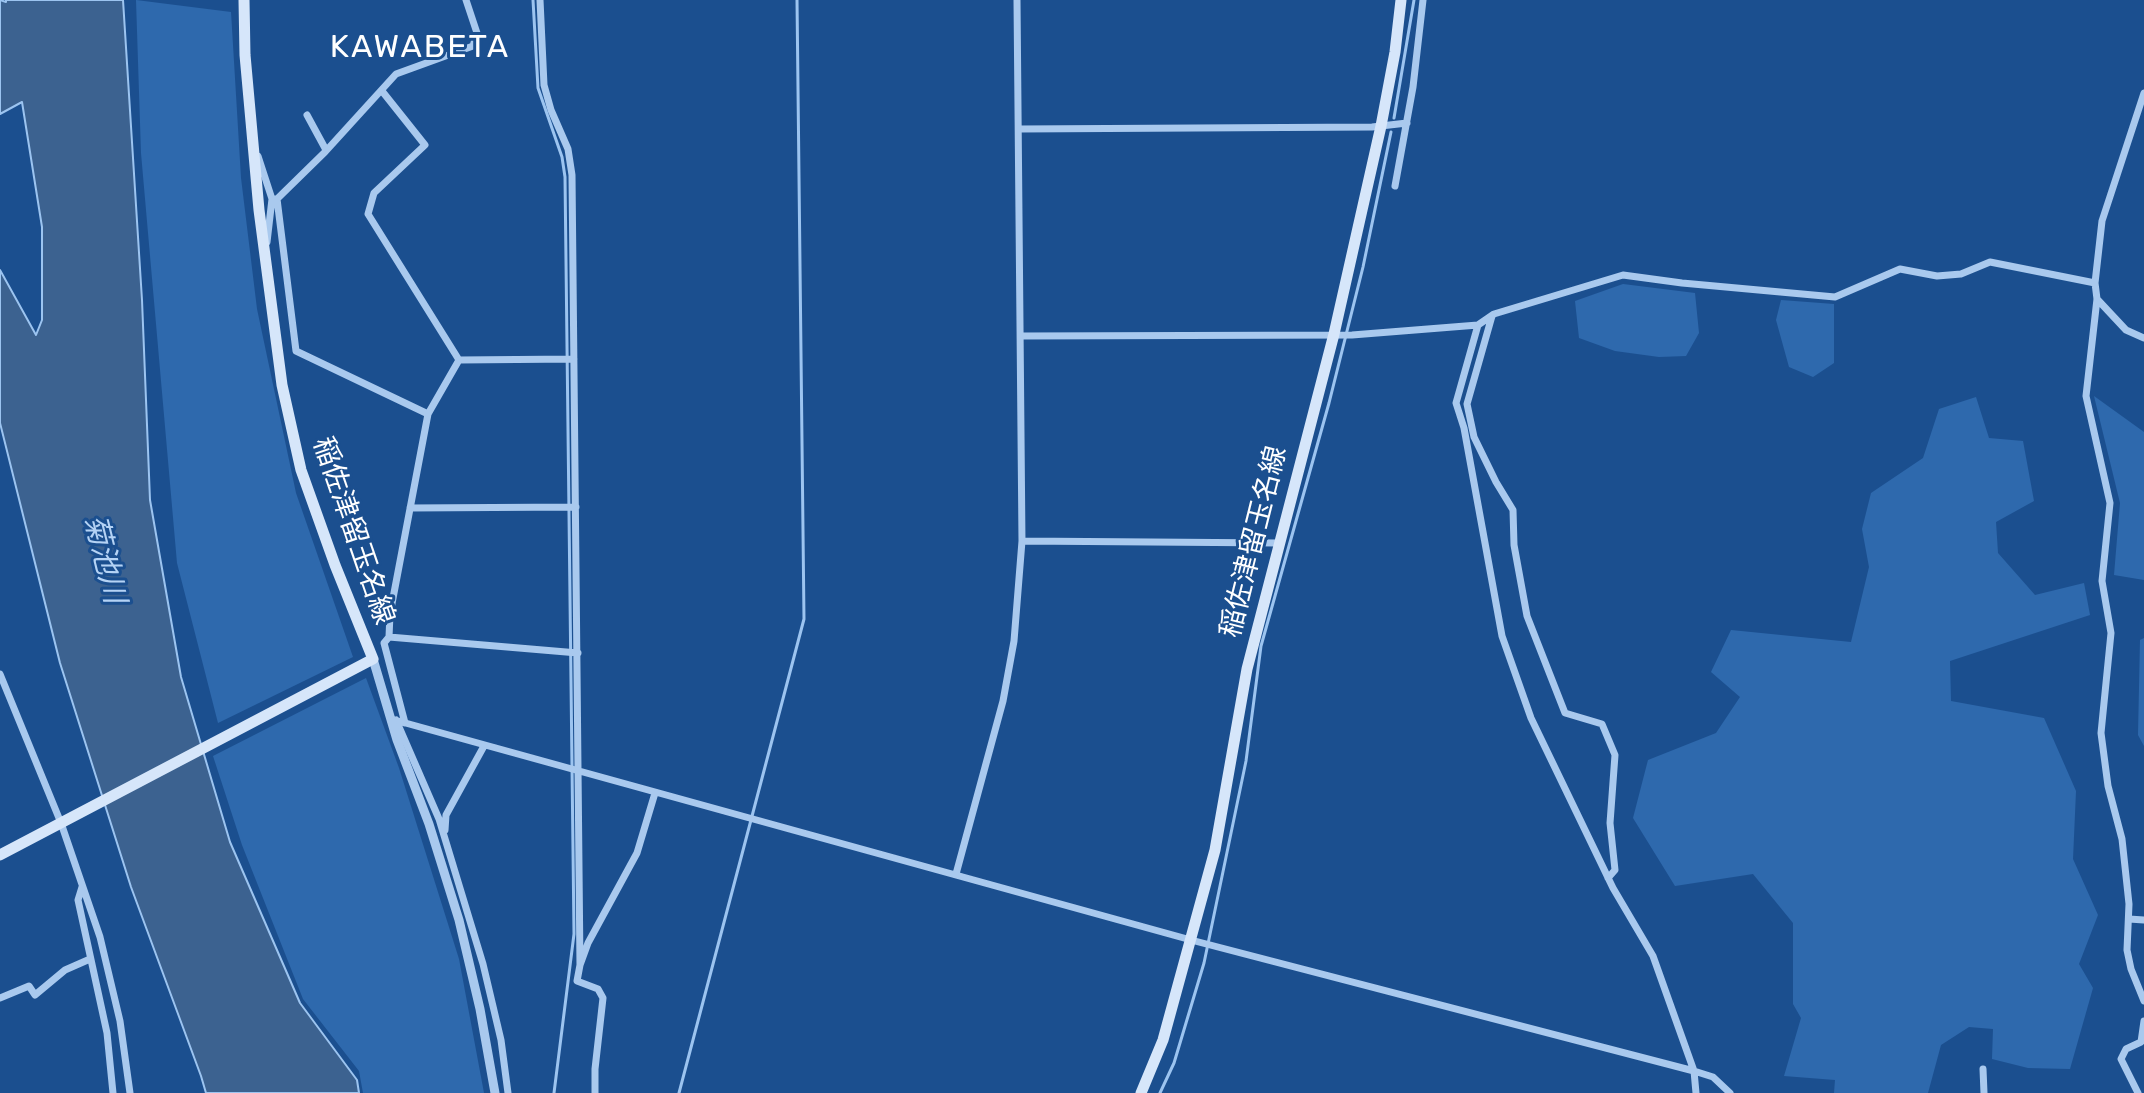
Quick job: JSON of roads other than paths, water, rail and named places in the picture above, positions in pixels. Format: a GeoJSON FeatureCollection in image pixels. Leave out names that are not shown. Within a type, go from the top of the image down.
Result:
{"type":"FeatureCollection","features":[{"type":"Feature","properties":{"kind":"main road","name":"稲佐津留玉名線"},"geometry":{"type":"LineString","coordinates":[[0,855],[373,659],[301,470],[282,385],[253,139],[245,55],[244,0]]}},
{"type":"Feature","properties":{"kind":"main road","name":"稲佐津留玉名線"},"geometry":{"type":"LineString","coordinates":[[1141,1093],[1201,943],[1247,669],[1337,334],[1381,126],[1401,0]]}},
{"type":"Feature","properties":{"kind":"street"},"geometry":{"type":"LineString","coordinates":[[265,256],[274,199],[326,150],[396,74],[473,46],[477,33],[466,0]]}},
{"type":"Feature","properties":{"kind":"street"},"geometry":{"type":"LineString","coordinates":[[540,0],[544,85],[568,149],[572,175],[580,965]]}},
{"type":"Feature","properties":{"kind":"street"},"geometry":{"type":"LineString","coordinates":[[956,874],[1003,701],[1014,641],[1022,541],[1017,0]]}},
{"type":"Feature","properties":{"kind":"street"},"geometry":{"type":"LineString","coordinates":[[1395,186],[1407,123],[1423,0]]}},
{"type":"Feature","properties":{"kind":"street"},"geometry":{"type":"LineString","coordinates":[[382,91],[425,145],[374,193],[368,214],[459,360]]}},
{"type":"Feature","properties":{"kind":"street"},"geometry":{"type":"LineString","coordinates":[[2144,93],[2102,221],[2086,396],[2110,503],[2102,581],[2111,633],[2101,733],[2108,786],[2122,839],[2129,904],[2127,950],[2144,1001]]}},
{"type":"Feature","properties":{"kind":"street"},"geometry":{"type":"LineString","coordinates":[[307,115],[326,150]]}},
{"type":"Feature","properties":{"kind":"street"},"geometry":{"type":"LineString","coordinates":[[1019,129],[1381,126],[1407,123]]}},
{"type":"Feature","properties":{"kind":"street"},"geometry":{"type":"LineString","coordinates":[[253,139],[274,199],[296,351],[428,414]]}},
{"type":"Feature","properties":{"kind":"street"},"geometry":{"type":"LineString","coordinates":[[1021,336],[1352,335],[1478,325],[1492,314],[1623,275],[1835,297],[1900,269],[1937,276],[1961,274],[1990,262],[2095,283]]}},
{"type":"Feature","properties":{"kind":"street"},"geometry":{"type":"LineString","coordinates":[[2097,299],[2126,330],[2144,338]]}},
{"type":"Feature","properties":{"kind":"street"},"geometry":{"type":"LineString","coordinates":[[1492,314],[1467,404],[1471,426],[1496,482],[1513,510],[1514,545],[1527,616],[1565,713],[1602,724],[1615,755],[1610,823],[1615,870],[1608,878]]}},
{"type":"Feature","properties":{"kind":"street"},"geometry":{"type":"LineString","coordinates":[[1478,325],[1456,403],[1464,428],[1502,636],[1531,718],[1608,878],[1653,956],[1694,1071],[1696,1093]]}},
{"type":"Feature","properties":{"kind":"street"},"geometry":{"type":"LineString","coordinates":[[459,360],[573,359]]}},
{"type":"Feature","properties":{"kind":"street"},"geometry":{"type":"LineString","coordinates":[[405,723],[384,643],[389,637],[390,614],[428,414],[459,360]]}},
{"type":"Feature","properties":{"kind":"street"},"geometry":{"type":"LineString","coordinates":[[410,508],[574,507]]}},
{"type":"Feature","properties":{"kind":"street"},"geometry":{"type":"LineString","coordinates":[[1022,541],[1279,543]]}},
{"type":"Feature","properties":{"kind":"street"},"geometry":{"type":"LineString","coordinates":[[389,637],[576,653]]}},
{"type":"Feature","properties":{"kind":"street"},"geometry":{"type":"LineString","coordinates":[[373,659],[394,720],[428,791],[444,836],[483,964],[501,1040],[508,1093]]}},
{"type":"Feature","properties":{"kind":"street"},"geometry":{"type":"LineString","coordinates":[[0,674],[65,821],[115,995],[130,1093]]}},
{"type":"Feature","properties":{"kind":"street"},"geometry":{"type":"LineString","coordinates":[[394,720],[1201,943],[1694,1071],[1713,1077],[1730,1093]]}},
{"type":"Feature","properties":{"kind":"street"},"geometry":{"type":"LineString","coordinates":[[394,720],[397,740],[438,851],[459,920],[480,1009],[495,1093]]}},
{"type":"Feature","properties":{"kind":"street"},"geometry":{"type":"LineString","coordinates":[[444,836],[446,815],[484,746]]}},
{"type":"Feature","properties":{"kind":"street"},"geometry":{"type":"LineString","coordinates":[[595,1093],[603,998],[598,989],[577,981],[580,965],[588,943],[637,853],[655,793]]}},
{"type":"Feature","properties":{"kind":"street"},"geometry":{"type":"LineString","coordinates":[[82,884],[78,900],[107,1033],[113,1093]]}},
{"type":"Feature","properties":{"kind":"street"},"geometry":{"type":"LineString","coordinates":[[2129,919],[2144,920]]}},
{"type":"Feature","properties":{"kind":"street"},"geometry":{"type":"LineString","coordinates":[[0,998],[29,986],[35,995],[65,970],[90,959]]}},
{"type":"Feature","properties":{"kind":"street"},"geometry":{"type":"LineString","coordinates":[[2138,1093],[2121,1059],[2126,1049],[2141,1042],[2144,1021]]}},
{"type":"Feature","properties":{"kind":"street"},"geometry":{"type":"LineString","coordinates":[[1983,1069],[1984,1093]]}},
{"type":"Feature","properties":{"kind":"water","name":"菊池川"},"geometry":{"type":"Polygon","coordinates":[[[0,0],[123,0],[142,300],[150,500],[181,677],[230,842],[300,1003],[357,1080],[359,1093],[206,1093],[131,887],[60,663],[0,423],[0,270],[36,335],[42,320],[42,227],[22,102],[0,114],[0,0]]]}},
{"type":"Feature","properties":{"kind":"waterway"},"geometry":{"type":"LineString","coordinates":[[533,0],[538,88],[562,157],[565,177],[574,934],[554,1093]]}},
{"type":"Feature","properties":{"kind":"waterway"},"geometry":{"type":"LineString","coordinates":[[679,1093],[804,619],[797,0]]}},
{"type":"Feature","properties":{"kind":"waterway"},"geometry":{"type":"LineString","coordinates":[[1394,118],[1414,0]]}},
{"type":"Feature","properties":{"kind":"waterway"},"geometry":{"type":"LineString","coordinates":[[1160,1093],[1174,1063],[1204,963],[1246,761],[1261,646],[1329,403],[1363,267],[1391,132]]}},
{"type":"Feature","properties":{"kind":"district","name":"KAWABETA"},"geometry":{"type":"Point","coordinates":[420,48]}}]}
